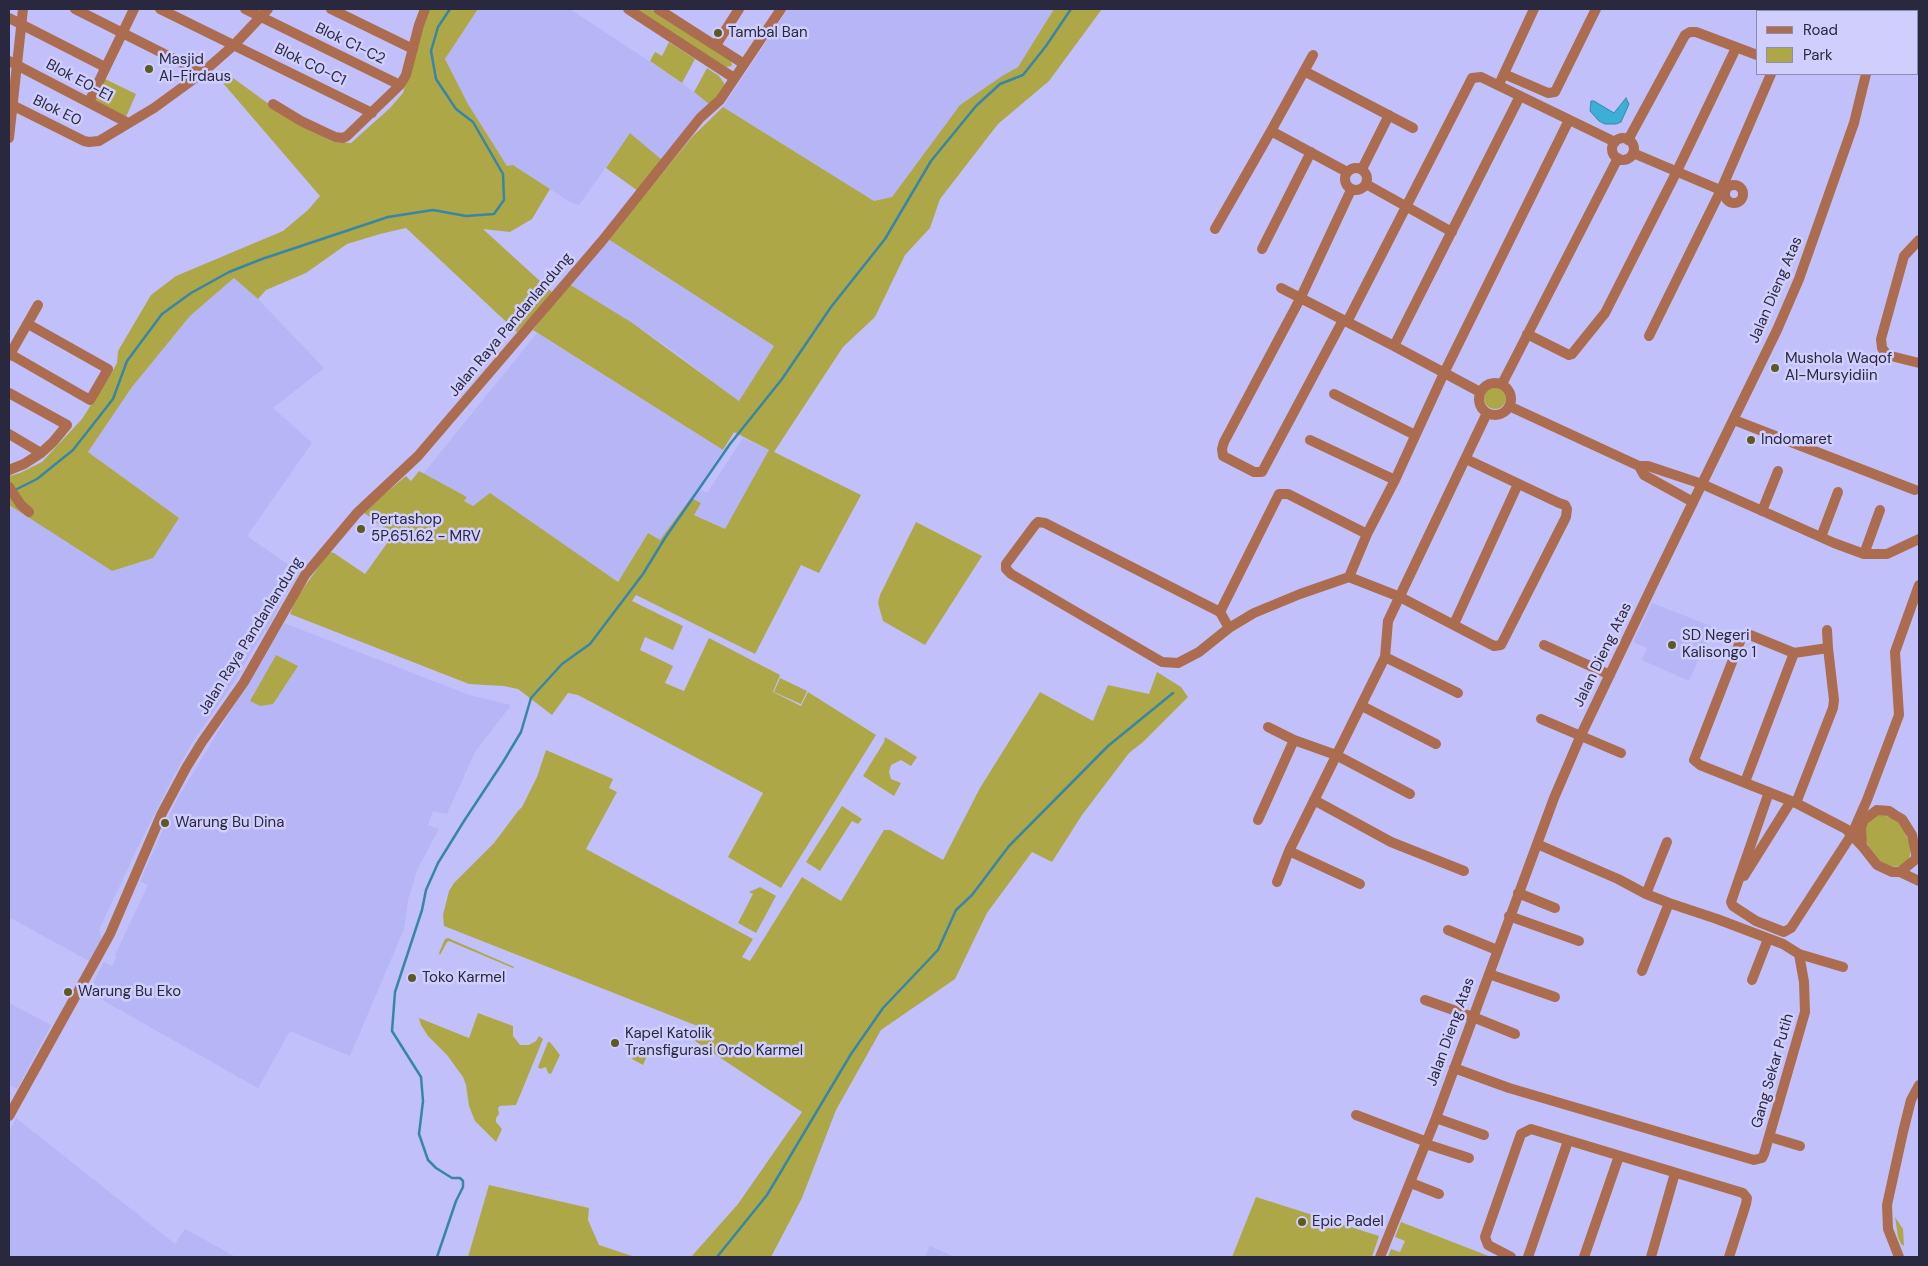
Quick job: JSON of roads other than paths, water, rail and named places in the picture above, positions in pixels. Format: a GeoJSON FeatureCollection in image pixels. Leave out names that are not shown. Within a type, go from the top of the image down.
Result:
{"type":"FeatureCollection","features":[{"type":"Feature","properties":{"kind":"street"},"geometry":{"type":"LineString","coordinates":[[9,138],[13,63],[22,25],[23,9]]}},
{"type":"Feature","properties":{"kind":"street"},"geometry":{"type":"LineString","coordinates":[[75,9],[202,73]]}},
{"type":"Feature","properties":{"kind":"street"},"geometry":{"type":"LineString","coordinates":[[89,102],[134,9]]}},
{"type":"Feature","properties":{"kind":"street","name":"Blok C0-C1"},"geometry":{"type":"LineString","coordinates":[[160,9],[372,113]]}},
{"type":"Feature","properties":{"kind":"street","name":"Blok C1-C2"},"geometry":{"type":"LineString","coordinates":[[245,9],[265,13],[400,85]]}},
{"type":"Feature","properties":{"kind":"street"},"geometry":{"type":"LineString","coordinates":[[331,9],[413,49]]}},
{"type":"Feature","properties":{"kind":"street"},"geometry":{"type":"LineString","coordinates":[[628,9],[739,71]]}},
{"type":"Feature","properties":{"kind":"street"},"geometry":{"type":"LineString","coordinates":[[658,9],[716,45],[739,71]]}},
{"type":"Feature","properties":{"kind":"street"},"geometry":{"type":"LineString","coordinates":[[716,45],[739,9]]}},
{"type":"Feature","properties":{"kind":"street","name":"Jalan Raya Pandanlandung"},"geometry":{"type":"LineString","coordinates":[[9,1116],[12,1104],[106,941],[162,813],[186,768],[244,682],[306,575],[356,513],[412,463],[602,241],[700,118],[720,100],[781,9]]}},
{"type":"Feature","properties":{"kind":"street"},"geometry":{"type":"LineString","coordinates":[[1498,85],[1534,9]]}},
{"type":"Feature","properties":{"kind":"street"},"geometry":{"type":"LineString","coordinates":[[1504,74],[1548,93],[1555,92],[1596,9]]}},
{"type":"Feature","properties":{"kind":"street"},"geometry":{"type":"LineString","coordinates":[[273,104],[301,121],[338,138],[347,136],[400,85],[406,75],[423,10]]}},
{"type":"Feature","properties":{"kind":"street"},"geometry":{"type":"LineString","coordinates":[[128,123],[162,103],[202,73],[234,45],[265,13]]}},
{"type":"Feature","properties":{"kind":"street"},"geometry":{"type":"LineString","coordinates":[[9,18],[105,67]]}},
{"type":"Feature","properties":{"kind":"street"},"geometry":{"type":"LineString","coordinates":[[1628,140],[1685,35],[1696,32],[1756,55]]}},
{"type":"Feature","properties":{"kind":"street"},"geometry":{"type":"LineString","coordinates":[[1527,334],[1566,354],[1572,354],[1605,312],[1677,171],[1736,48]]}},
{"type":"Feature","properties":{"kind":"street"},"geometry":{"type":"LineString","coordinates":[[1215,229],[1313,55]]}},
{"type":"Feature","properties":{"kind":"street","name":"Blok E0-E1"},"geometry":{"type":"LineString","coordinates":[[13,63],[128,123]]}},
{"type":"Feature","properties":{"kind":"street"},"geometry":{"type":"LineString","coordinates":[[1304,71],[1413,128]]}},
{"type":"Feature","properties":{"kind":"street"},"geometry":{"type":"LineString","coordinates":[[1649,336],[1723,191],[1771,75]]}},
{"type":"Feature","properties":{"kind":"street","name":"Jalan Dieng Atas"},"geometry":{"type":"LineString","coordinates":[[1380,1257],[1436,1118],[1554,798],[1581,735],[1778,330],[1804,267],[1854,123],[1866,75]]}},
{"type":"Feature","properties":{"kind":"street"},"geometry":{"type":"LineString","coordinates":[[1352,190],[1300,298],[1228,433],[1222,449],[1223,456],[1254,472],[1260,473],[1264,469],[1407,206],[1472,78],[1481,77],[1614,142]]}},
{"type":"Feature","properties":{"kind":"street"},"geometry":{"type":"LineString","coordinates":[[1394,346],[1520,96]]}},
{"type":"Feature","properties":{"kind":"street","name":"Blok E0"},"geometry":{"type":"LineString","coordinates":[[12,105],[89,142],[99,141],[128,123]]}},
{"type":"Feature","properties":{"kind":"street"},"geometry":{"type":"LineString","coordinates":[[1362,170],[1389,115]]}},
{"type":"Feature","properties":{"kind":"street"},"geometry":{"type":"LineString","coordinates":[[1349,577],[1367,534],[1395,480],[1444,373],[1569,120]]}},
{"type":"Feature","properties":{"kind":"street"},"geometry":{"type":"LineString","coordinates":[[1271,131],[1347,172]]}},
{"type":"Feature","properties":{"kind":"street"},"geometry":{"type":"LineString","coordinates":[[1619,139],[1628,140],[1633,147],[1633,153],[1625,159],[1618,158],[1612,149],[1614,142],[1619,139]]}},
{"type":"Feature","properties":{"kind":"street"},"geometry":{"type":"LineString","coordinates":[[1262,249],[1311,152]]}},
{"type":"Feature","properties":{"kind":"street"},"geometry":{"type":"LineString","coordinates":[[1633,153],[1723,191]]}},
{"type":"Feature","properties":{"kind":"street"},"geometry":{"type":"LineString","coordinates":[[1502,384],[1618,158]]}},
{"type":"Feature","properties":{"kind":"street"},"geometry":{"type":"LineString","coordinates":[[1356,168],[1362,170],[1367,178],[1366,184],[1358,190],[1352,190],[1345,182],[1347,172],[1356,168]]}},
{"type":"Feature","properties":{"kind":"street"},"geometry":{"type":"LineString","coordinates":[[1366,184],[1452,232]]}},
{"type":"Feature","properties":{"kind":"street"},"geometry":{"type":"LineString","coordinates":[[1919,240],[1904,256],[1881,340],[1882,348],[1887,355],[1919,363]]}},
{"type":"Feature","properties":{"kind":"street"},"geometry":{"type":"LineString","coordinates":[[1281,288],[1480,392]]}},
{"type":"Feature","properties":{"kind":"street"},"geometry":{"type":"LineString","coordinates":[[28,324],[108,369],[90,400],[10,355],[38,305]]}},
{"type":"Feature","properties":{"kind":"street"},"geometry":{"type":"LineString","coordinates":[[1495,382],[1502,384],[1510,394],[1509,406],[1500,414],[1487,413],[1479,404],[1480,392],[1488,384],[1495,382]]}},
{"type":"Feature","properties":{"kind":"street"},"geometry":{"type":"LineString","coordinates":[[9,393],[67,425],[41,453],[24,464],[9,470]]}},
{"type":"Feature","properties":{"kind":"street"},"geometry":{"type":"LineString","coordinates":[[1334,394],[1415,435]]}},
{"type":"Feature","properties":{"kind":"street"},"geometry":{"type":"LineString","coordinates":[[1509,406],[1639,466],[1648,466],[1702,484],[1864,554],[1887,554],[1919,539]]}},
{"type":"Feature","properties":{"kind":"street"},"geometry":{"type":"LineString","coordinates":[[1276,882],[1289,851],[1385,657],[1388,621],[1487,413]]}},
{"type":"Feature","properties":{"kind":"street"},"geometry":{"type":"LineString","coordinates":[[1734,420],[1915,490]]}},
{"type":"Feature","properties":{"kind":"street"},"geometry":{"type":"LineString","coordinates":[[9,434],[41,453]]}},
{"type":"Feature","properties":{"kind":"street"},"geometry":{"type":"LineString","coordinates":[[1310,440],[1395,480]]}},
{"type":"Feature","properties":{"kind":"street"},"geometry":{"type":"LineString","coordinates":[[1229,628],[1220,612],[1042,522],[1035,525],[1006,564],[1006,569],[1011,574],[1162,662],[1178,663],[1185,660],[1199,652],[1229,628],[1270,605],[1349,577],[1400,597],[1494,646],[1501,646],[1568,512],[1565,505],[1466,459]]}},
{"type":"Feature","properties":{"kind":"street"},"geometry":{"type":"LineString","coordinates":[[1639,466],[1644,474],[1693,502]]}},
{"type":"Feature","properties":{"kind":"street"},"geometry":{"type":"LineString","coordinates":[[1762,511],[1778,471]]}},
{"type":"Feature","properties":{"kind":"street"},"geometry":{"type":"LineString","coordinates":[[1671,490],[1677,476]]}},
{"type":"Feature","properties":{"kind":"street"},"geometry":{"type":"LineString","coordinates":[[1454,624],[1518,484]]}},
{"type":"Feature","properties":{"kind":"street"},"geometry":{"type":"LineString","coordinates":[[9,488],[28,512]]}},
{"type":"Feature","properties":{"kind":"street"},"geometry":{"type":"LineString","coordinates":[[1821,537],[1838,492]]}},
{"type":"Feature","properties":{"kind":"street"},"geometry":{"type":"LineString","coordinates":[[1220,612],[1280,494],[1288,494],[1367,534]]}},
{"type":"Feature","properties":{"kind":"street"},"geometry":{"type":"LineString","coordinates":[[1864,554],[1880,510]]}},
{"type":"Feature","properties":{"kind":"street"},"geometry":{"type":"LineString","coordinates":[[1769,792],[1731,899],[1733,906],[1756,921],[1784,932],[1788,931],[1854,827],[1867,800],[1899,715],[1895,652],[1919,585]]}},
{"type":"Feature","properties":{"kind":"street"},"geometry":{"type":"LineString","coordinates":[[1733,894],[1793,802],[1833,708],[1834,700],[1827,630]]}},
{"type":"Feature","properties":{"kind":"street"},"geometry":{"type":"LineString","coordinates":[[1828,648],[1794,653],[1750,635],[1741,638],[1694,760],[1700,765],[1854,827],[1860,833],[1862,846]]}},
{"type":"Feature","properties":{"kind":"street"},"geometry":{"type":"LineString","coordinates":[[1544,645],[1610,675]]}},
{"type":"Feature","properties":{"kind":"street"},"geometry":{"type":"LineString","coordinates":[[1745,782],[1794,653]]}},
{"type":"Feature","properties":{"kind":"street"},"geometry":{"type":"LineString","coordinates":[[1385,657],[1458,693]]}},
{"type":"Feature","properties":{"kind":"street"},"geometry":{"type":"LineString","coordinates":[[1362,706],[1436,744]]}},
{"type":"Feature","properties":{"kind":"street"},"geometry":{"type":"LineString","coordinates":[[1541,719],[1621,753]]}},
{"type":"Feature","properties":{"kind":"street"},"geometry":{"type":"LineString","coordinates":[[1268,727],[1294,740],[1336,755],[1410,794]]}},
{"type":"Feature","properties":{"kind":"street"},"geometry":{"type":"LineString","coordinates":[[1258,820],[1294,740]]}},
{"type":"Feature","properties":{"kind":"street"},"geometry":{"type":"LineString","coordinates":[[1314,800],[1391,842],[1464,871]]}},
{"type":"Feature","properties":{"kind":"street"},"geometry":{"type":"LineString","coordinates":[[1867,800],[1877,810],[1889,811],[1902,819],[1916,836],[1919,872]]}},
{"type":"Feature","properties":{"kind":"street"},"geometry":{"type":"LineString","coordinates":[[1854,827],[1877,810]]}},
{"type":"Feature","properties":{"kind":"street"},"geometry":{"type":"LineString","coordinates":[[1854,827],[1862,846],[1877,865],[1892,872],[1900,872],[1919,881]]}},
{"type":"Feature","properties":{"kind":"street"},"geometry":{"type":"LineString","coordinates":[[1646,894],[1667,842]]}},
{"type":"Feature","properties":{"kind":"street"},"geometry":{"type":"LineString","coordinates":[[1537,844],[1618,879],[1646,894],[1717,918],[1783,944],[1799,954],[1843,967]]}},
{"type":"Feature","properties":{"kind":"street"},"geometry":{"type":"LineString","coordinates":[[1289,851],[1360,884]]}},
{"type":"Feature","properties":{"kind":"street"},"geometry":{"type":"LineString","coordinates":[[1900,872],[1917,857]]}},
{"type":"Feature","properties":{"kind":"street"},"geometry":{"type":"LineString","coordinates":[[1518,893],[1555,908]]}},
{"type":"Feature","properties":{"kind":"street"},"geometry":{"type":"LineString","coordinates":[[1642,971],[1669,903]]}},
{"type":"Feature","properties":{"kind":"street"},"geometry":{"type":"LineString","coordinates":[[1510,916],[1579,941]]}},
{"type":"Feature","properties":{"kind":"street"},"geometry":{"type":"LineString","coordinates":[[1448,930],[1497,950]]}},
{"type":"Feature","properties":{"kind":"street"},"geometry":{"type":"LineString","coordinates":[[1752,980],[1768,939]]}},
{"type":"Feature","properties":{"kind":"street","name":"Gang Sekar Putih"},"geometry":{"type":"LineString","coordinates":[[1454,1068],[1509,1088],[1754,1160],[1762,1158],[1770,1137],[1805,1012],[1804,982],[1799,954]]}},
{"type":"Feature","properties":{"kind":"street"},"geometry":{"type":"LineString","coordinates":[[1489,974],[1555,997]]}},
{"type":"Feature","properties":{"kind":"street"},"geometry":{"type":"LineString","coordinates":[[1425,1000],[1515,1034]]}},
{"type":"Feature","properties":{"kind":"street"},"geometry":{"type":"LineString","coordinates":[[1898,1257],[1888,1229],[1887,1205],[1911,1100],[1919,1085]]}},
{"type":"Feature","properties":{"kind":"street"},"geometry":{"type":"LineString","coordinates":[[1356,1115],[1469,1158]]}},
{"type":"Feature","properties":{"kind":"street"},"geometry":{"type":"LineString","coordinates":[[1436,1118],[1484,1135]]}},
{"type":"Feature","properties":{"kind":"street"},"geometry":{"type":"LineString","coordinates":[[1511,1257],[1488,1245],[1485,1237],[1521,1134],[1531,1130],[1743,1193],[1747,1198],[1729,1257]]}},
{"type":"Feature","properties":{"kind":"street"},"geometry":{"type":"LineString","coordinates":[[1770,1137],[1800,1146]]}},
{"type":"Feature","properties":{"kind":"street"},"geometry":{"type":"LineString","coordinates":[[1528,1257],[1568,1141]]}},
{"type":"Feature","properties":{"kind":"street"},"geometry":{"type":"LineString","coordinates":[[1584,1257],[1618,1156]]}},
{"type":"Feature","properties":{"kind":"street"},"geometry":{"type":"LineString","coordinates":[[1651,1257],[1675,1173]]}},
{"type":"Feature","properties":{"kind":"street"},"geometry":{"type":"LineString","coordinates":[[1411,1183],[1439,1194]]}},
{"type":"Feature","properties":{"kind":"waterway"},"geometry":{"type":"LineString","coordinates":[[15,490],[37,479],[73,450],[113,399],[127,361],[162,314],[191,293],[229,272],[262,259],[388,217],[433,210],[466,216],[494,214],[504,200],[503,174],[473,122],[456,109],[436,79],[431,51],[438,27],[450,9]]}},
{"type":"Feature","properties":{"kind":"waterway"},"geometry":{"type":"LineString","coordinates":[[437,1257],[456,1201],[463,1187],[463,1181],[460,1178],[452,1178],[436,1168],[428,1160],[419,1134],[423,1101],[421,1077],[392,1031],[395,992],[422,910],[426,890],[438,863],[521,732],[531,698],[562,664],[590,644],[643,574],[665,538],[730,444],[782,379],[831,307],[885,239],[931,161],[976,106],[1000,84],[1023,75],[1046,46],[1071,9]]}},
{"type":"Feature","properties":{"kind":"waterway"},"geometry":{"type":"LineString","coordinates":[[717,1257],[767,1195],[851,1054],[883,1008],[938,950],[956,910],[972,895],[1009,846],[1108,746],[1173,693]]}},
{"type":"Feature","properties":{"kind":"place","name":"Tambal Ban"},"geometry":{"type":"Point","coordinates":[718,33]}},
{"type":"Feature","properties":{"kind":"place","name":"Masjid Al-Firdaus"},"geometry":{"type":"Point","coordinates":[149,69]}},
{"type":"Feature","properties":{"kind":"place","name":"Mushola Waqof Al-Mursyidiin"},"geometry":{"type":"Point","coordinates":[1775,368]}},
{"type":"Feature","properties":{"kind":"place","name":"Indomaret"},"geometry":{"type":"Point","coordinates":[1751,440]}},
{"type":"Feature","properties":{"kind":"place","name":"Pertashop 5P.651.62 - MRV"},"geometry":{"type":"Point","coordinates":[361,529]}},
{"type":"Feature","properties":{"kind":"place","name":"SD Negeri Kalisongo 1"},"geometry":{"type":"Point","coordinates":[1672,645]}},
{"type":"Feature","properties":{"kind":"place","name":"Warung Bu Dina"},"geometry":{"type":"Point","coordinates":[165,823]}},
{"type":"Feature","properties":{"kind":"place","name":"Toko Karmel"},"geometry":{"type":"Point","coordinates":[412,978]}},
{"type":"Feature","properties":{"kind":"place","name":"Warung Bu Eko"},"geometry":{"type":"Point","coordinates":[68,992]}},
{"type":"Feature","properties":{"kind":"place","name":"Kapel Katolik Transfigurasi Ordo Karmel"},"geometry":{"type":"Point","coordinates":[615,1043]}},
{"type":"Feature","properties":{"kind":"place","name":"Epic Padel"},"geometry":{"type":"Point","coordinates":[1302,1222]}}]}
